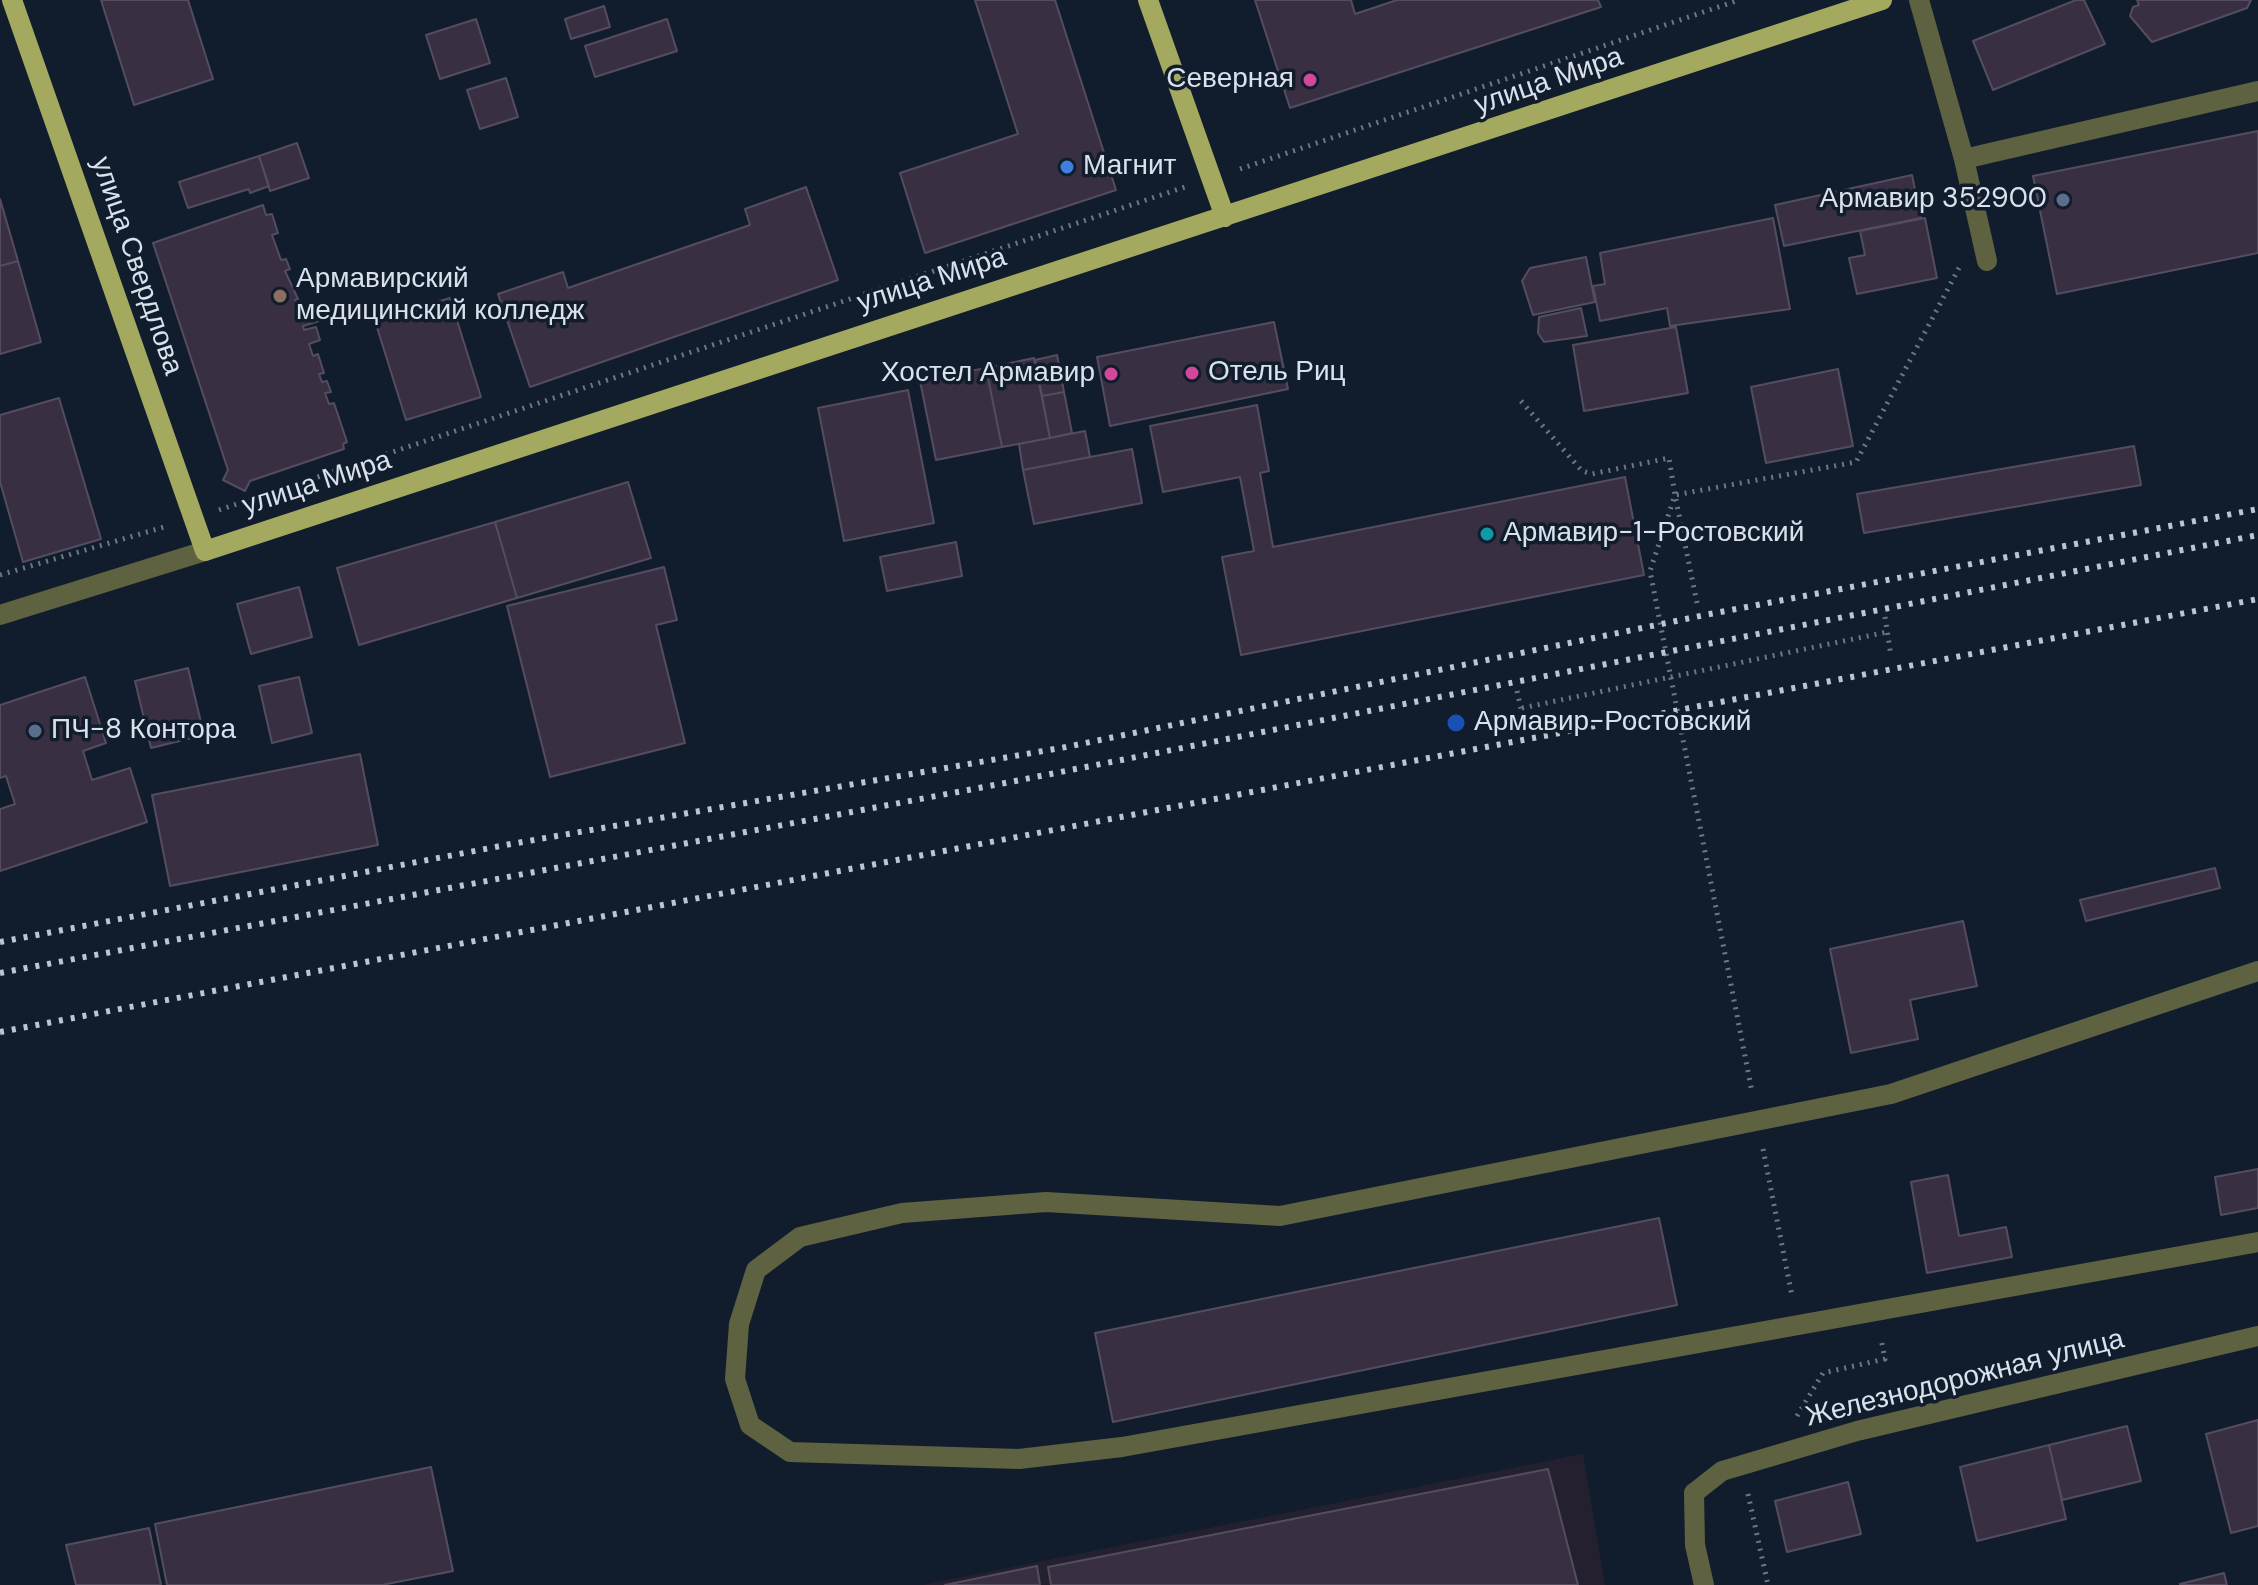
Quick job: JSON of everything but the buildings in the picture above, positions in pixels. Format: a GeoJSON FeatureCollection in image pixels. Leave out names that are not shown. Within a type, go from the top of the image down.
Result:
{"type":"FeatureCollection","features":[{"type":"Feature","properties":{"kind":"main road","name":"улица Свердлова"},"geometry":{"type":"LineString","coordinates":[[12,0],[205,551]]}},
{"type":"Feature","properties":{"kind":"main road"},"geometry":{"type":"LineString","coordinates":[[1148,0],[1225,217]]}},
{"type":"Feature","properties":{"kind":"main road","name":"улица Мира"},"geometry":{"type":"LineString","coordinates":[[205,551],[1882,0]]}},
{"type":"Feature","properties":{"kind":"street"},"geometry":{"type":"LineString","coordinates":[[1919,0],[1964,159],[1987,261]]}},
{"type":"Feature","properties":{"kind":"street"},"geometry":{"type":"LineString","coordinates":[[1964,159],[2258,91]]}},
{"type":"Feature","properties":{"kind":"street","name":"улица Мира"},"geometry":{"type":"LineString","coordinates":[[0,615],[205,551]]}},
{"type":"Feature","properties":{"kind":"street"},"geometry":{"type":"LineString","coordinates":[[2258,971],[1891,1094],[1280,1216],[1046,1202],[902,1213],[800,1237],[756,1270],[739,1324],[735,1379],[750,1425],[790,1452],[1019,1459],[1122,1447],[2258,1242]]}},
{"type":"Feature","properties":{"kind":"street","name":"Железнодорожная улица"},"geometry":{"type":"LineString","coordinates":[[1704,1585],[1695,1545],[1694,1493],[1722,1471],[1857,1431],[2258,1336]]}},
{"type":"Feature","properties":{"kind":"path"},"geometry":{"type":"LineString","coordinates":[[0,575],[195,518],[1739,0]]}},
{"type":"Feature","properties":{"kind":"path"},"geometry":{"type":"LineString","coordinates":[[1675,495],[1856,462],[1962,262]]}},
{"type":"Feature","properties":{"kind":"path"},"geometry":{"type":"LineString","coordinates":[[1521,401],[1582,471],[1592,474],[1669,458],[1697,603]]}},
{"type":"Feature","properties":{"kind":"path"},"geometry":{"type":"LineString","coordinates":[[1675,495],[1650,571],[1752,1094]]}},
{"type":"Feature","properties":{"kind":"path"},"geometry":{"type":"LineString","coordinates":[[1885,617],[1891,656]]}},
{"type":"Feature","properties":{"kind":"path"},"geometry":{"type":"LineString","coordinates":[[1522,708],[1887,632]]}},
{"type":"Feature","properties":{"kind":"path"},"geometry":{"type":"LineString","coordinates":[[1517,691],[1525,726]]}},
{"type":"Feature","properties":{"kind":"path"},"geometry":{"type":"LineString","coordinates":[[1761,1140],[1794,1309]]}},
{"type":"Feature","properties":{"kind":"shaded area"},"geometry":{"type":"Polygon","coordinates":[[[1583,1454],[1605,1585],[922,1585],[1583,1454]]]}},
{"type":"Feature","properties":{"kind":"railway"},"geometry":{"type":"LineString","coordinates":[[0,942],[511,844],[1066,747],[1705,615],[2258,509]]}},
{"type":"Feature","properties":{"kind":"railway"},"geometry":{"type":"LineString","coordinates":[[0,973],[1005,783],[2258,535]]}},
{"type":"Feature","properties":{"kind":"railway"},"geometry":{"type":"LineString","coordinates":[[0,1032],[2258,599]]}},
{"type":"Feature","properties":{"kind":"place","name":"Северная"},"geometry":{"type":"Point","coordinates":[1310,80]}},
{"type":"Feature","properties":{"kind":"place","name":"Магнит"},"geometry":{"type":"Point","coordinates":[1067,167]}},
{"type":"Feature","properties":{"kind":"place","name":"Армавир 352900"},"geometry":{"type":"Point","coordinates":[2063,200]}},
{"type":"Feature","properties":{"kind":"place","name":"Армавирский медицинский колледж"},"geometry":{"type":"Point","coordinates":[280,296]}},
{"type":"Feature","properties":{"kind":"place","name":"Отель Риц"},"geometry":{"type":"Point","coordinates":[1192,373]}},
{"type":"Feature","properties":{"kind":"place","name":"Хостел Армавир"},"geometry":{"type":"Point","coordinates":[1111,374]}},
{"type":"Feature","properties":{"kind":"place","name":"Армавир-1-Ростовский"},"geometry":{"type":"Point","coordinates":[1487,534]}},
{"type":"Feature","properties":{"kind":"place","name":"Армавир-Ростовский"},"geometry":{"type":"Point","coordinates":[1456,723]}},
{"type":"Feature","properties":{"kind":"place","name":"ПЧ-8 Контора"},"geometry":{"type":"Point","coordinates":[35,731]}}]}
